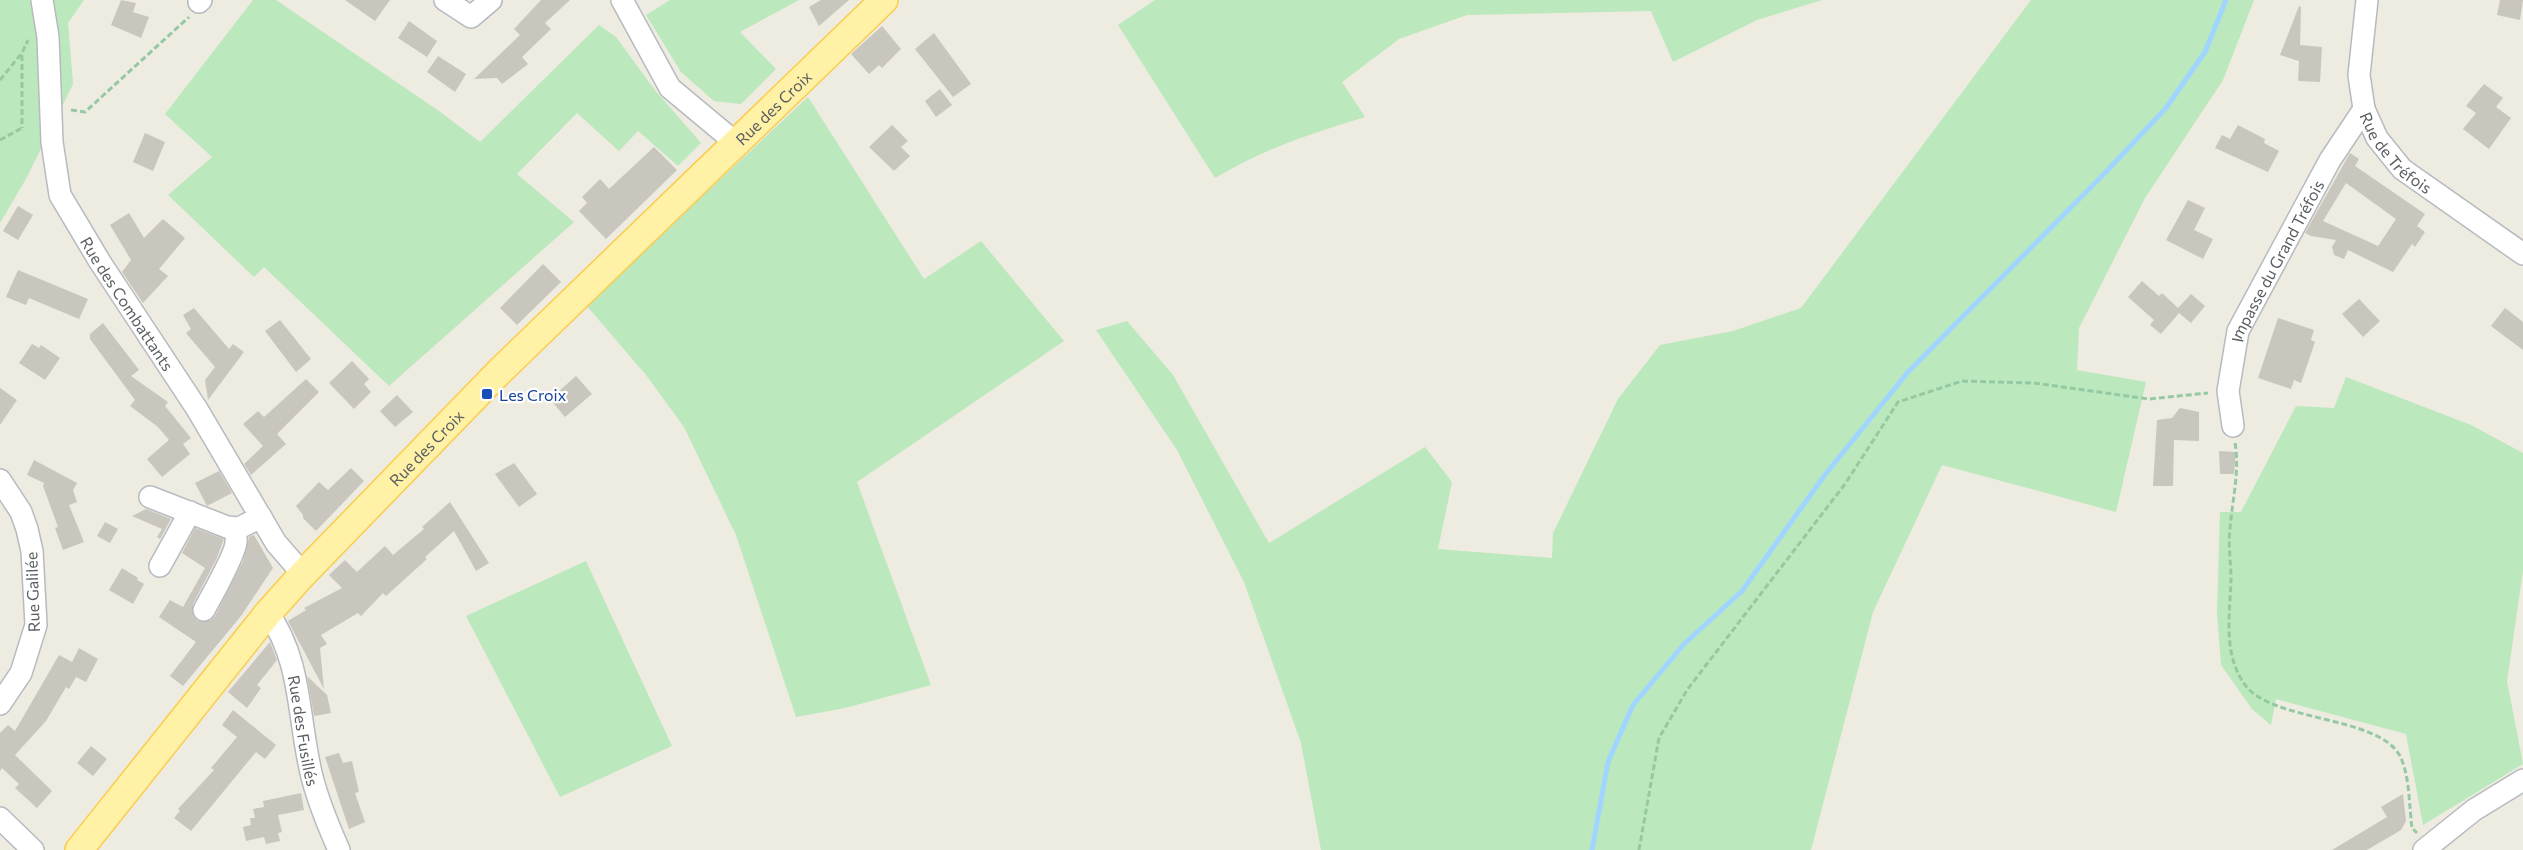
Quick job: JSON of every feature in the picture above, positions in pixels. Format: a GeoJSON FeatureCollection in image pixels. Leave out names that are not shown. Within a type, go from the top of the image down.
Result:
{"type":"FeatureCollection","features":[{"type":"Feature","properties":{"kind":"main road","name":"Rue des Croix"},"geometry":{"type":"LineString","coordinates":[[79,850],[268,613],[303,574],[501,370],[884,0]]}},
{"type":"Feature","properties":{"kind":"street","name":"Rue des Combattants"},"geometry":{"type":"LineString","coordinates":[[42,0],[48,37],[52,142],[60,195],[100,262],[197,410],[276,543],[303,574]]}},
{"type":"Feature","properties":{"kind":"street"},"geometry":{"type":"LineString","coordinates":[[445,0],[478,7]]}},
{"type":"Feature","properties":{"kind":"street"},"geometry":{"type":"LineString","coordinates":[[622,0],[670,88],[736,142]]}},
{"type":"Feature","properties":{"kind":"street","name":"Rue de Tréfois"},"geometry":{"type":"LineString","coordinates":[[2367,0],[2359,75],[2364,109],[2377,138],[2402,169],[2523,254]]}},
{"type":"Feature","properties":{"kind":"street","name":"Impasse du Grand Tréfois"},"geometry":{"type":"LineString","coordinates":[[2233,426],[2228,391],[2238,331],[2330,160],[2364,109]]}},
{"type":"Feature","properties":{"kind":"street","name":"Rue Galilée"},"geometry":{"type":"LineString","coordinates":[[0,480],[21,512],[27,529],[32,551],[36,625],[21,673],[0,704]]}},
{"type":"Feature","properties":{"kind":"street"},"geometry":{"type":"LineString","coordinates":[[150,497],[234,528],[239,528],[261,517]]}},
{"type":"Feature","properties":{"kind":"street"},"geometry":{"type":"LineString","coordinates":[[160,566],[190,512]]}},
{"type":"Feature","properties":{"kind":"street"},"geometry":{"type":"LineString","coordinates":[[204,610],[221,581],[222,572],[237,544],[234,528]]}},
{"type":"Feature","properties":{"kind":"street","name":"Rue des Fusillés"},"geometry":{"type":"LineString","coordinates":[[268,613],[281,631],[297,682],[309,764],[339,850]]}},
{"type":"Feature","properties":{"kind":"street"},"geometry":{"type":"LineString","coordinates":[[2426,848],[2474,810],[2523,780]]}},
{"type":"Feature","properties":{"kind":"street"},"geometry":{"type":"LineString","coordinates":[[0,818],[33,850]]}},
{"type":"Feature","properties":{"kind":"path"},"geometry":{"type":"LineString","coordinates":[[51,108],[85,112],[185,22],[200,1]]}},
{"type":"Feature","properties":{"kind":"path"},"geometry":{"type":"LineString","coordinates":[[0,80],[22,53],[28,38]]}},
{"type":"Feature","properties":{"kind":"path"},"geometry":{"type":"LineString","coordinates":[[0,140],[22,128],[22,53]]}},
{"type":"Feature","properties":{"kind":"path"},"geometry":{"type":"LineString","coordinates":[[1640,850],[1659,738],[1687,690],[1845,484],[1898,402],[1962,381],[2034,383],[2150,399],[2228,391]]}},
{"type":"Feature","properties":{"kind":"path"},"geometry":{"type":"LineString","coordinates":[[2233,426],[2237,452],[2229,532],[2230,641],[2235,665],[2243,684],[2264,700],[2387,739],[2400,756],[2406,779],[2412,828],[2426,848]]}},
{"type":"Feature","properties":{"kind":"green space"},"geometry":{"type":"Polygon","coordinates":[[[0,0],[84,0],[68,23],[73,84],[27,177],[0,223],[0,0]]]}},
{"type":"Feature","properties":{"kind":"green space"},"geometry":{"type":"Polygon","coordinates":[[[253,0],[276,0],[439,111],[480,142],[599,25],[616,37],[654,89],[701,143],[678,166],[638,131],[619,151],[577,113],[517,174],[574,222],[389,386],[264,267],[254,277],[168,195],[212,157],[165,114],[253,0]]]}},
{"type":"Feature","properties":{"kind":"green space"},"geometry":{"type":"Polygon","coordinates":[[[670,0],[799,0],[740,32],[776,69],[741,104],[714,101],[681,72],[646,15],[670,0]]]}},
{"type":"Feature","properties":{"kind":"green space"},"geometry":{"type":"Polygon","coordinates":[[[1155,0],[1822,0],[1757,20],[1673,62],[1651,11],[1467,15],[1399,39],[1342,82],[1365,117],[1270,150],[1215,178],[1118,25],[1155,0]]]}},
{"type":"Feature","properties":{"kind":"green space"},"geometry":{"type":"Polygon","coordinates":[[[2031,0],[2254,0],[2223,80],[2145,198],[2079,328],[2077,370],[2146,382],[2116,512],[1942,465],[1873,612],[1811,850],[1321,850],[1301,743],[1244,582],[1177,450],[1096,330],[1127,321],[1173,375],[1269,543],[1425,447],[1452,482],[1438,549],[1552,558],[1553,533],[1618,399],[1660,345],[1733,331],[1801,308],[2031,0]]]}},
{"type":"Feature","properties":{"kind":"green space"},"geometry":{"type":"Polygon","coordinates":[[[808,97],[924,279],[981,241],[1064,341],[857,482],[931,685],[845,708],[796,717],[736,535],[684,427],[646,375],[586,305],[808,97]]]}},
{"type":"Feature","properties":{"kind":"green space"},"geometry":{"type":"Polygon","coordinates":[[[2346,377],[2471,425],[2523,453],[2523,571],[2507,681],[2523,764],[2423,825],[2406,734],[2276,699],[2271,725],[2252,709],[2221,665],[2217,612],[2220,512],[2241,512],[2296,406],[2334,408],[2346,377]]]}},
{"type":"Feature","properties":{"kind":"green space"},"geometry":{"type":"Polygon","coordinates":[[[586,561],[672,746],[560,797],[466,616],[586,561]]]}},
{"type":"Feature","properties":{"kind":"building"},"geometry":{"type":"Polygon","coordinates":[[[121,0],[136,3],[133,12],[149,17],[141,38],[111,25],[121,0]]]}},
{"type":"Feature","properties":{"kind":"building"},"geometry":{"type":"Polygon","coordinates":[[[345,0],[390,0],[375,21],[345,0]]]}},
{"type":"Feature","properties":{"kind":"building"},"geometry":{"type":"Polygon","coordinates":[[[541,0],[570,0],[545,23],[551,29],[522,57],[528,64],[502,84],[497,78],[474,79],[520,35],[514,29],[541,0]]]}},
{"type":"Feature","properties":{"kind":"building"},"geometry":{"type":"Polygon","coordinates":[[[821,0],[849,0],[819,26],[809,7],[821,0]]]}},
{"type":"Feature","properties":{"kind":"building"},"geometry":{"type":"Polygon","coordinates":[[[2500,0],[2523,0],[2520,20],[2497,15],[2500,0]]]}},
{"type":"Feature","properties":{"kind":"building"},"geometry":{"type":"Polygon","coordinates":[[[2299,6],[2301,7],[2300,45],[2322,47],[2320,82],[2298,81],[2299,61],[2280,55],[2299,6]]]}},
{"type":"Feature","properties":{"kind":"building"},"geometry":{"type":"Polygon","coordinates":[[[409,21],[437,41],[427,57],[398,38],[409,21]]]}},
{"type":"Feature","properties":{"kind":"building"},"geometry":{"type":"Polygon","coordinates":[[[882,26],[901,49],[882,68],[879,65],[869,74],[851,54],[882,26]]]}},
{"type":"Feature","properties":{"kind":"building"},"geometry":{"type":"Polygon","coordinates":[[[934,33],[971,84],[953,97],[915,49],[934,33]]]}},
{"type":"Feature","properties":{"kind":"building"},"geometry":{"type":"Polygon","coordinates":[[[438,56],[466,74],[455,92],[427,72],[438,56]]]}},
{"type":"Feature","properties":{"kind":"building"},"geometry":{"type":"Polygon","coordinates":[[[2484,84],[2503,98],[2496,107],[2511,118],[2489,149],[2463,129],[2476,113],[2466,106],[2484,84]]]}},
{"type":"Feature","properties":{"kind":"building"},"geometry":{"type":"Polygon","coordinates":[[[940,89],[952,105],[936,117],[925,101],[940,89]]]}},
{"type":"Feature","properties":{"kind":"building"},"geometry":{"type":"Polygon","coordinates":[[[892,125],[908,141],[901,147],[910,156],[894,171],[869,147],[892,125]]]}},
{"type":"Feature","properties":{"kind":"building"},"geometry":{"type":"Polygon","coordinates":[[[2238,125],[2265,139],[2264,143],[2279,151],[2268,172],[2215,148],[2222,135],[2230,139],[2238,125]]]}},
{"type":"Feature","properties":{"kind":"building"},"geometry":{"type":"Polygon","coordinates":[[[145,133],[165,142],[153,171],[133,162],[145,133]]]}},
{"type":"Feature","properties":{"kind":"building"},"geometry":{"type":"Polygon","coordinates":[[[654,147],[677,170],[606,239],[579,211],[587,203],[582,197],[600,179],[609,189],[654,147]]]}},
{"type":"Feature","properties":{"kind":"building"},"geometry":{"type":"Polygon","coordinates":[[[2350,153],[2359,159],[2355,166],[2425,214],[2417,226],[2425,232],[2415,247],[2412,244],[2393,272],[2348,250],[2344,259],[2334,255],[2332,247],[2336,240],[2305,233],[2350,153]],[[2346,183],[2323,221],[2378,246],[2396,219],[2346,183]]]}},
{"type":"Feature","properties":{"kind":"building"},"geometry":{"type":"Polygon","coordinates":[[[2188,200],[2205,208],[2194,230],[2213,239],[2203,259],[2166,240],[2188,200]]]}},
{"type":"Feature","properties":{"kind":"building"},"geometry":{"type":"Polygon","coordinates":[[[18,206],[33,215],[18,240],[3,231],[18,206]]]}},
{"type":"Feature","properties":{"kind":"building"},"geometry":{"type":"Polygon","coordinates":[[[129,213],[144,238],[163,219],[185,238],[159,269],[168,276],[143,303],[122,272],[131,260],[110,225],[129,213]]]}},
{"type":"Feature","properties":{"kind":"building"},"geometry":{"type":"Polygon","coordinates":[[[543,264],[561,282],[517,325],[500,308],[543,264]]]}},
{"type":"Feature","properties":{"kind":"building"},"geometry":{"type":"Polygon","coordinates":[[[18,270],[88,299],[79,319],[29,298],[26,305],[6,297],[18,270]]]}},
{"type":"Feature","properties":{"kind":"building"},"geometry":{"type":"Polygon","coordinates":[[[2142,281],[2159,296],[2162,293],[2178,308],[2191,294],[2205,306],[2191,323],[2179,313],[2161,334],[2150,325],[2154,320],[2128,297],[2142,281]]]}},
{"type":"Feature","properties":{"kind":"building"},"geometry":{"type":"Polygon","coordinates":[[[2359,299],[2380,321],[2363,337],[2342,314],[2359,299]]]}},
{"type":"Feature","properties":{"kind":"building"},"geometry":{"type":"Polygon","coordinates":[[[194,308],[229,349],[233,344],[244,352],[208,400],[205,380],[215,367],[186,333],[191,329],[183,315],[194,308]]]}},
{"type":"Feature","properties":{"kind":"building"},"geometry":{"type":"Polygon","coordinates":[[[2505,308],[2523,322],[2523,350],[2491,326],[2505,308]]]}},
{"type":"Feature","properties":{"kind":"building"},"geometry":{"type":"Polygon","coordinates":[[[2278,318],[2314,330],[2311,340],[2315,342],[2301,383],[2294,380],[2291,389],[2258,378],[2278,318]]]}},
{"type":"Feature","properties":{"kind":"building"},"geometry":{"type":"Polygon","coordinates":[[[280,320],[311,359],[296,372],[265,331],[280,320]]]}},
{"type":"Feature","properties":{"kind":"building"},"geometry":{"type":"Polygon","coordinates":[[[103,323],[139,370],[131,376],[168,402],[165,406],[191,438],[183,444],[190,454],[162,477],[147,459],[169,440],[158,427],[130,406],[135,400],[90,339],[90,334],[103,323]]]}},
{"type":"Feature","properties":{"kind":"building"},"geometry":{"type":"Polygon","coordinates":[[[32,344],[39,348],[41,345],[60,358],[45,380],[19,363],[32,344]]]}},
{"type":"Feature","properties":{"kind":"building"},"geometry":{"type":"Polygon","coordinates":[[[352,361],[369,379],[364,384],[371,392],[354,409],[329,383],[352,361]]]}},
{"type":"Feature","properties":{"kind":"building"},"geometry":{"type":"Polygon","coordinates":[[[576,376],[592,394],[565,417],[550,399],[576,376]]]}},
{"type":"Feature","properties":{"kind":"building"},"geometry":{"type":"Polygon","coordinates":[[[306,379],[319,392],[277,434],[286,444],[251,475],[244,464],[263,446],[243,424],[258,411],[264,417],[306,379]]]}},
{"type":"Feature","properties":{"kind":"building"},"geometry":{"type":"Polygon","coordinates":[[[0,388],[17,400],[0,425],[0,388]]]}},
{"type":"Feature","properties":{"kind":"building"},"geometry":{"type":"Polygon","coordinates":[[[397,395],[413,412],[395,427],[380,411],[397,395]]]}},
{"type":"Feature","properties":{"kind":"building"},"geometry":{"type":"Polygon","coordinates":[[[2180,408],[2199,412],[2199,441],[2174,440],[2173,486],[2153,486],[2157,420],[2172,418],[2180,408]]]}},
{"type":"Feature","properties":{"kind":"building"},"geometry":{"type":"Polygon","coordinates":[[[2219,451],[2236,452],[2234,474],[2220,474],[2219,451]]]}},
{"type":"Feature","properties":{"kind":"building"},"geometry":{"type":"Polygon","coordinates":[[[34,460],[77,483],[73,490],[77,502],[69,505],[84,542],[63,550],[44,483],[27,475],[34,460]]]}},
{"type":"Feature","properties":{"kind":"building"},"geometry":{"type":"Polygon","coordinates":[[[514,463],[537,494],[519,507],[495,474],[514,463]]]}},
{"type":"Feature","properties":{"kind":"building"},"geometry":{"type":"Polygon","coordinates":[[[351,468],[364,481],[316,531],[303,518],[296,506],[319,482],[328,490],[351,468]]]}},
{"type":"Feature","properties":{"kind":"building"},"geometry":{"type":"Polygon","coordinates":[[[219,471],[232,493],[207,506],[195,483],[219,471]]]}},
{"type":"Feature","properties":{"kind":"building"},"geometry":{"type":"Polygon","coordinates":[[[450,502],[489,563],[476,571],[454,531],[425,557],[427,559],[386,596],[383,593],[361,616],[358,613],[321,635],[327,644],[320,648],[324,689],[288,621],[306,610],[304,608],[342,588],[329,575],[345,560],[357,572],[385,546],[393,555],[424,529],[422,527],[450,502]]]}},
{"type":"Feature","properties":{"kind":"building"},"geometry":{"type":"Polygon","coordinates":[[[146,509],[171,519],[160,539],[157,537],[162,529],[132,516],[146,509]]]}},
{"type":"Feature","properties":{"kind":"building"},"geometry":{"type":"Polygon","coordinates":[[[105,522],[118,529],[110,543],[97,536],[105,522]]]}},
{"type":"Feature","properties":{"kind":"building"},"geometry":{"type":"Polygon","coordinates":[[[195,528],[224,539],[216,560],[193,604],[193,616],[198,621],[210,621],[215,616],[243,561],[249,537],[254,535],[273,568],[241,616],[183,686],[170,676],[196,642],[159,617],[170,600],[183,607],[205,568],[182,553],[195,528]]]}},
{"type":"Feature","properties":{"kind":"building"},"geometry":{"type":"Polygon","coordinates":[[[122,568],[144,584],[133,604],[109,590],[122,568]]]}},
{"type":"Feature","properties":{"kind":"building"},"geometry":{"type":"Polygon","coordinates":[[[270,642],[277,660],[257,685],[261,688],[247,708],[228,692],[270,642]]]}},
{"type":"Feature","properties":{"kind":"building"},"geometry":{"type":"Polygon","coordinates":[[[79,648],[98,659],[86,682],[76,677],[69,689],[66,687],[46,721],[15,755],[52,791],[37,808],[15,788],[19,784],[2,768],[0,771],[0,733],[8,725],[15,731],[59,655],[72,662],[79,648]]]}},
{"type":"Feature","properties":{"kind":"building"},"geometry":{"type":"Polygon","coordinates":[[[307,676],[327,695],[331,713],[314,716],[307,676]]]}},
{"type":"Feature","properties":{"kind":"building"},"geometry":{"type":"Polygon","coordinates":[[[233,710],[276,745],[265,759],[256,752],[191,831],[174,818],[180,811],[178,809],[214,770],[211,768],[237,737],[222,725],[233,710]]]}},
{"type":"Feature","properties":{"kind":"building"},"geometry":{"type":"Polygon","coordinates":[[[91,746],[107,759],[93,776],[77,763],[91,746]]]}},
{"type":"Feature","properties":{"kind":"building"},"geometry":{"type":"Polygon","coordinates":[[[339,753],[343,763],[352,761],[359,792],[355,793],[365,822],[349,829],[325,757],[339,753]]]}},
{"type":"Feature","properties":{"kind":"building"},"geometry":{"type":"Polygon","coordinates":[[[301,793],[304,810],[278,815],[282,832],[278,833],[280,841],[266,844],[264,837],[246,841],[243,827],[251,825],[250,818],[255,818],[253,809],[264,807],[263,801],[301,793]]]}},
{"type":"Feature","properties":{"kind":"building"},"geometry":{"type":"Polygon","coordinates":[[[2403,794],[2406,821],[2401,830],[2367,850],[2332,850],[2387,817],[2381,807],[2403,794]]]}},
{"type":"Feature","properties":{"kind":"waterway"},"geometry":{"type":"LineString","coordinates":[[1592,850],[1608,762],[1633,705],[1684,644],[1742,591],[1824,476],[1908,372],[2166,108],[2205,52],[2226,0]]}},
{"type":"Feature","properties":{"kind":"place","name":"Les Croix"},"geometry":{"type":"Point","coordinates":[487,394]}}]}
